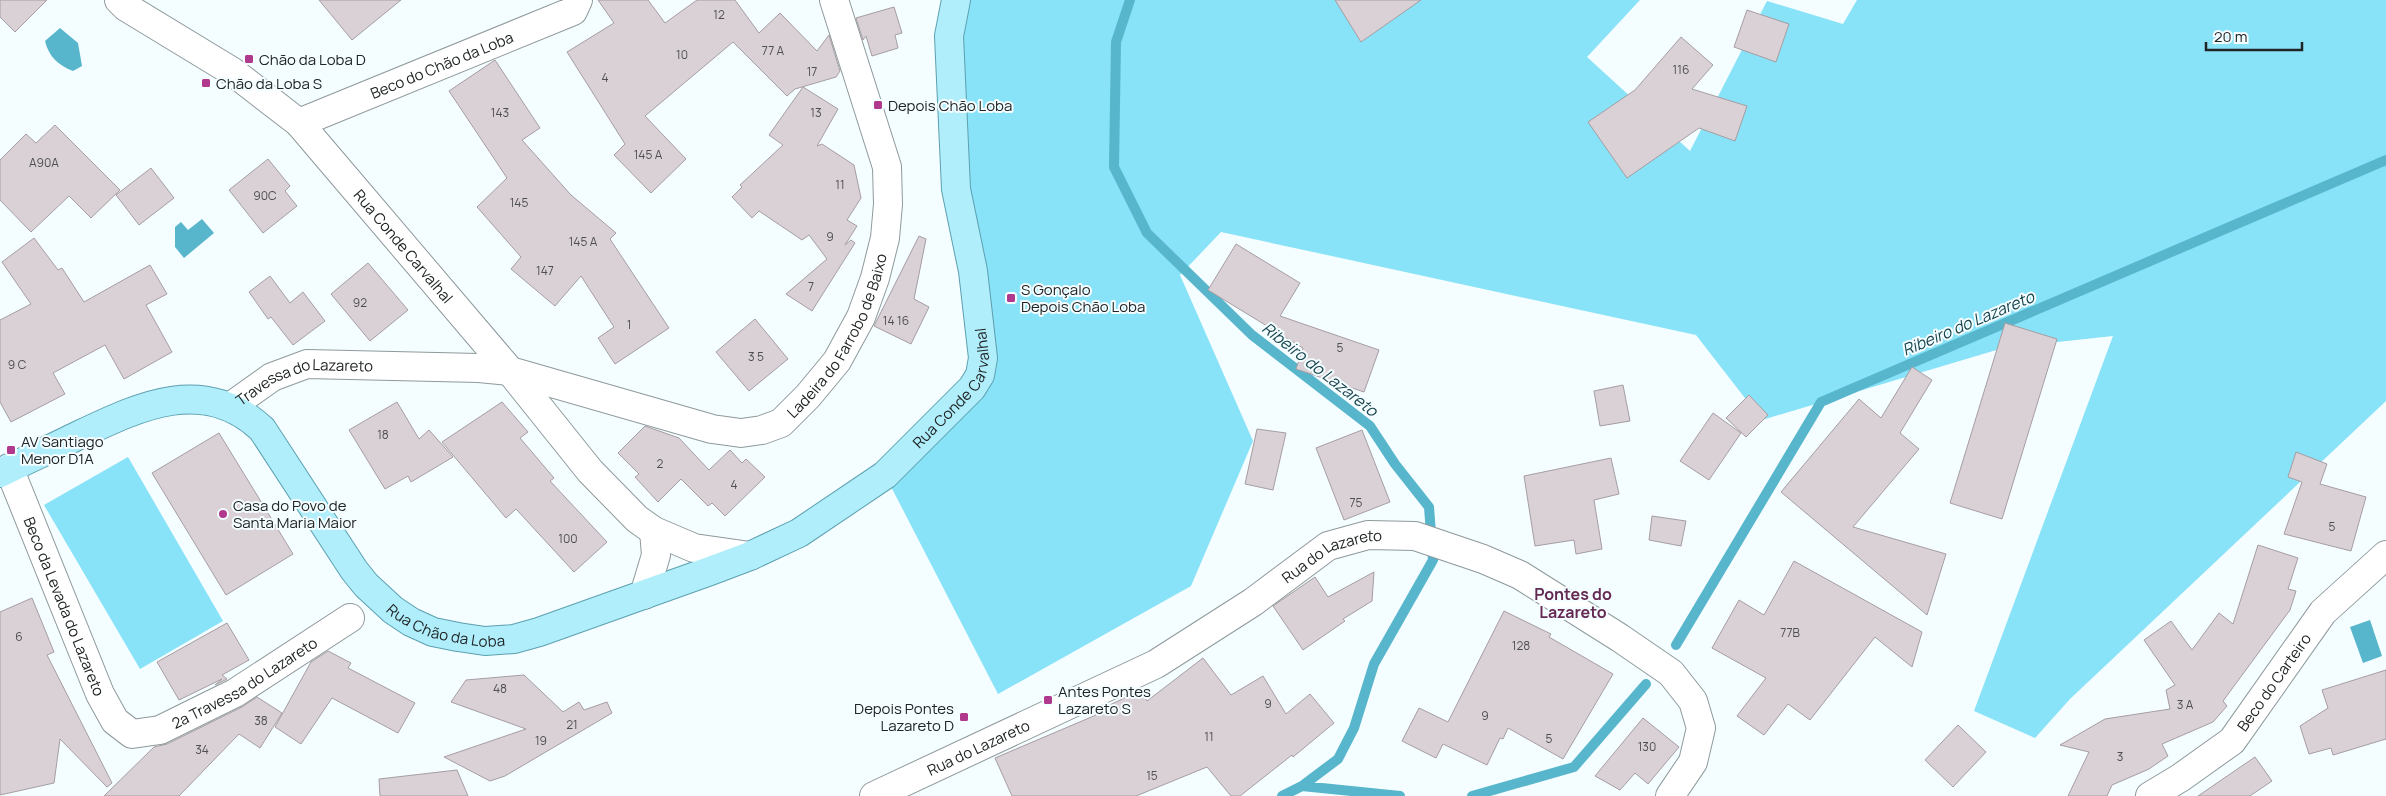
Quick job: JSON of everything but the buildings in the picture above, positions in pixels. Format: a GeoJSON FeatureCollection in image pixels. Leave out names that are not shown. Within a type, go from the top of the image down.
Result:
{"type":"FeatureCollection","features":[{"type":"Feature","properties":{"kind":"main road","name":"Rua Conde Carvalhal"},"geometry":{"type":"LineString","coordinates":[[750,556],[799,533],[884,475],[972,388],[980,376],[983,358],[974,271],[956,189],[952,123],[952,66],[949,36],[956,0]]}},
{"type":"Feature","properties":{"kind":"main road","name":"Travessa do Lazareto"},"geometry":{"type":"LineString","coordinates":[[5,471],[130,410],[179,398],[202,400],[230,407]]}},
{"type":"Feature","properties":{"kind":"main road","name":"Rua Chão da Loba"},"geometry":{"type":"LineString","coordinates":[[230,407],[248,416],[262,429],[366,585],[385,604],[411,622],[433,632],[485,641],[514,640],[750,556]]}},
{"type":"Feature","properties":{"kind":"street","name":"Rua Conde Carvalhal"},"geometry":{"type":"LineString","coordinates":[[119,0],[126,7],[233,72],[299,123],[510,370],[590,471],[637,519],[654,531],[694,548],[750,556]]}},
{"type":"Feature","properties":{"kind":"street","name":"Beco do Chão da Loba"},"geometry":{"type":"LineString","coordinates":[[299,123],[573,11],[578,0]]}},
{"type":"Feature","properties":{"kind":"street","name":"Ladeira do Farrobo de Baixo"},"geometry":{"type":"LineString","coordinates":[[510,370],[712,430],[741,433],[762,430],[781,422],[808,396],[837,361],[861,317],[877,270],[885,238],[888,204],[887,167],[834,0]]}},
{"type":"Feature","properties":{"kind":"street","name":"Travessa do Lazareto"},"geometry":{"type":"LineString","coordinates":[[230,407],[272,377],[308,364],[510,370]]}},
{"type":"Feature","properties":{"kind":"street","name":"Beco da Levada do Lazareto"},"geometry":{"type":"LineString","coordinates":[[5,471],[100,694],[114,721],[132,734]]}},
{"type":"Feature","properties":{"kind":"street"},"geometry":{"type":"LineString","coordinates":[[644,595],[656,555],[654,531]]}},
{"type":"Feature","properties":{"kind":"street","name":"Rua do Lazareto"},"geometry":{"type":"LineString","coordinates":[[874,796],[1156,664],[1254,602],[1328,546],[1368,535],[1415,536],[1520,575],[1620,638],[1671,673],[1693,701],[1702,728],[1694,762],[1670,796]]}},
{"type":"Feature","properties":{"kind":"street","name":"Beco do Carteiro"},"geometry":{"type":"LineString","coordinates":[[2150,796],[2180,778],[2232,741],[2323,612],[2386,555]]}},
{"type":"Feature","properties":{"kind":"street","name":"2a Travessa do Lazareto"},"geometry":{"type":"LineString","coordinates":[[132,734],[160,730],[235,693],[350,618]]}},
{"type":"Feature","properties":{"kind":"shaded area"},"geometry":{"type":"Polygon","coordinates":[[[956,0],[1640,0],[1587,57],[1690,151],[1767,1],[1843,24],[1857,0],[2386,0],[2386,401],[2070,699],[2035,738],[1974,711],[2113,336],[2003,348],[1762,420],[1696,335],[1221,232],[1180,275],[1253,441],[1191,586],[998,694],[885,475],[972,388],[956,0]]]}},
{"type":"Feature","properties":{"kind":"shaded area"},"geometry":{"type":"Polygon","coordinates":[[[60,28],[78,43],[82,66],[73,71],[55,60],[49,52],[45,41],[60,28]]]}},
{"type":"Feature","properties":{"kind":"shaded area"},"geometry":{"type":"Polygon","coordinates":[[[202,219],[214,233],[184,258],[175,247],[175,227],[181,222],[188,230],[202,219]]]}},
{"type":"Feature","properties":{"kind":"shaded area"},"geometry":{"type":"Polygon","coordinates":[[[128,457],[223,621],[140,669],[44,505],[128,457]]]}},
{"type":"Feature","properties":{"kind":"shaded area"},"geometry":{"type":"Polygon","coordinates":[[[2370,620],[2382,656],[2363,663],[2350,627],[2370,620]]]}},
{"type":"Feature","properties":{"kind":"waterway","name":"Ribeiro do Lazareto"},"geometry":{"type":"LineString","coordinates":[[1130,0],[1116,42],[1114,167],[1147,233],[1252,335],[1370,426],[1395,464],[1429,507],[1433,560],[1374,664],[1354,728],[1338,759],[1302,786]]}},
{"type":"Feature","properties":{"kind":"waterway","name":"Ribeiro do Lazareto"},"geometry":{"type":"LineString","coordinates":[[1676,645],[1821,402],[2386,160]]}},
{"type":"Feature","properties":{"kind":"waterway","name":"Ribeiro do Lazareto"},"geometry":{"type":"LineString","coordinates":[[1472,796],[1574,767],[1646,684]]}},
{"type":"Feature","properties":{"kind":"waterway","name":"Ribeiro do Lazareto"},"geometry":{"type":"LineString","coordinates":[[1282,796],[1302,786],[1400,796]]}},
{"type":"Feature","properties":{"kind":"place","name":"Chão da Loba D"},"geometry":{"type":"Point","coordinates":[249,59]}},
{"type":"Feature","properties":{"kind":"place","name":"Chão da Loba S"},"geometry":{"type":"Point","coordinates":[206,83]}},
{"type":"Feature","properties":{"kind":"place","name":"Depois Chão Loba"},"geometry":{"type":"Point","coordinates":[878,105]}},
{"type":"Feature","properties":{"kind":"place","name":"S Gonçalo Depois Chão Loba"},"geometry":{"type":"Point","coordinates":[1011,298]}},
{"type":"Feature","properties":{"kind":"place","name":"AV Santiago Menor D1A"},"geometry":{"type":"Point","coordinates":[11,450]}},
{"type":"Feature","properties":{"kind":"place","name":"Casa do Povo de Santa Maria Maior"},"geometry":{"type":"Point","coordinates":[223,514]}},
{"type":"Feature","properties":{"kind":"place","name":"Antes Pontes Lazareto S"},"geometry":{"type":"Point","coordinates":[1048,700]}},
{"type":"Feature","properties":{"kind":"place","name":"Depois Pontes Lazareto D"},"geometry":{"type":"Point","coordinates":[964,717]}},
{"type":"Feature","properties":{"kind":"district","name":"Pontes do Lazareto"},"geometry":{"type":"Point","coordinates":[1573,603]}}]}
